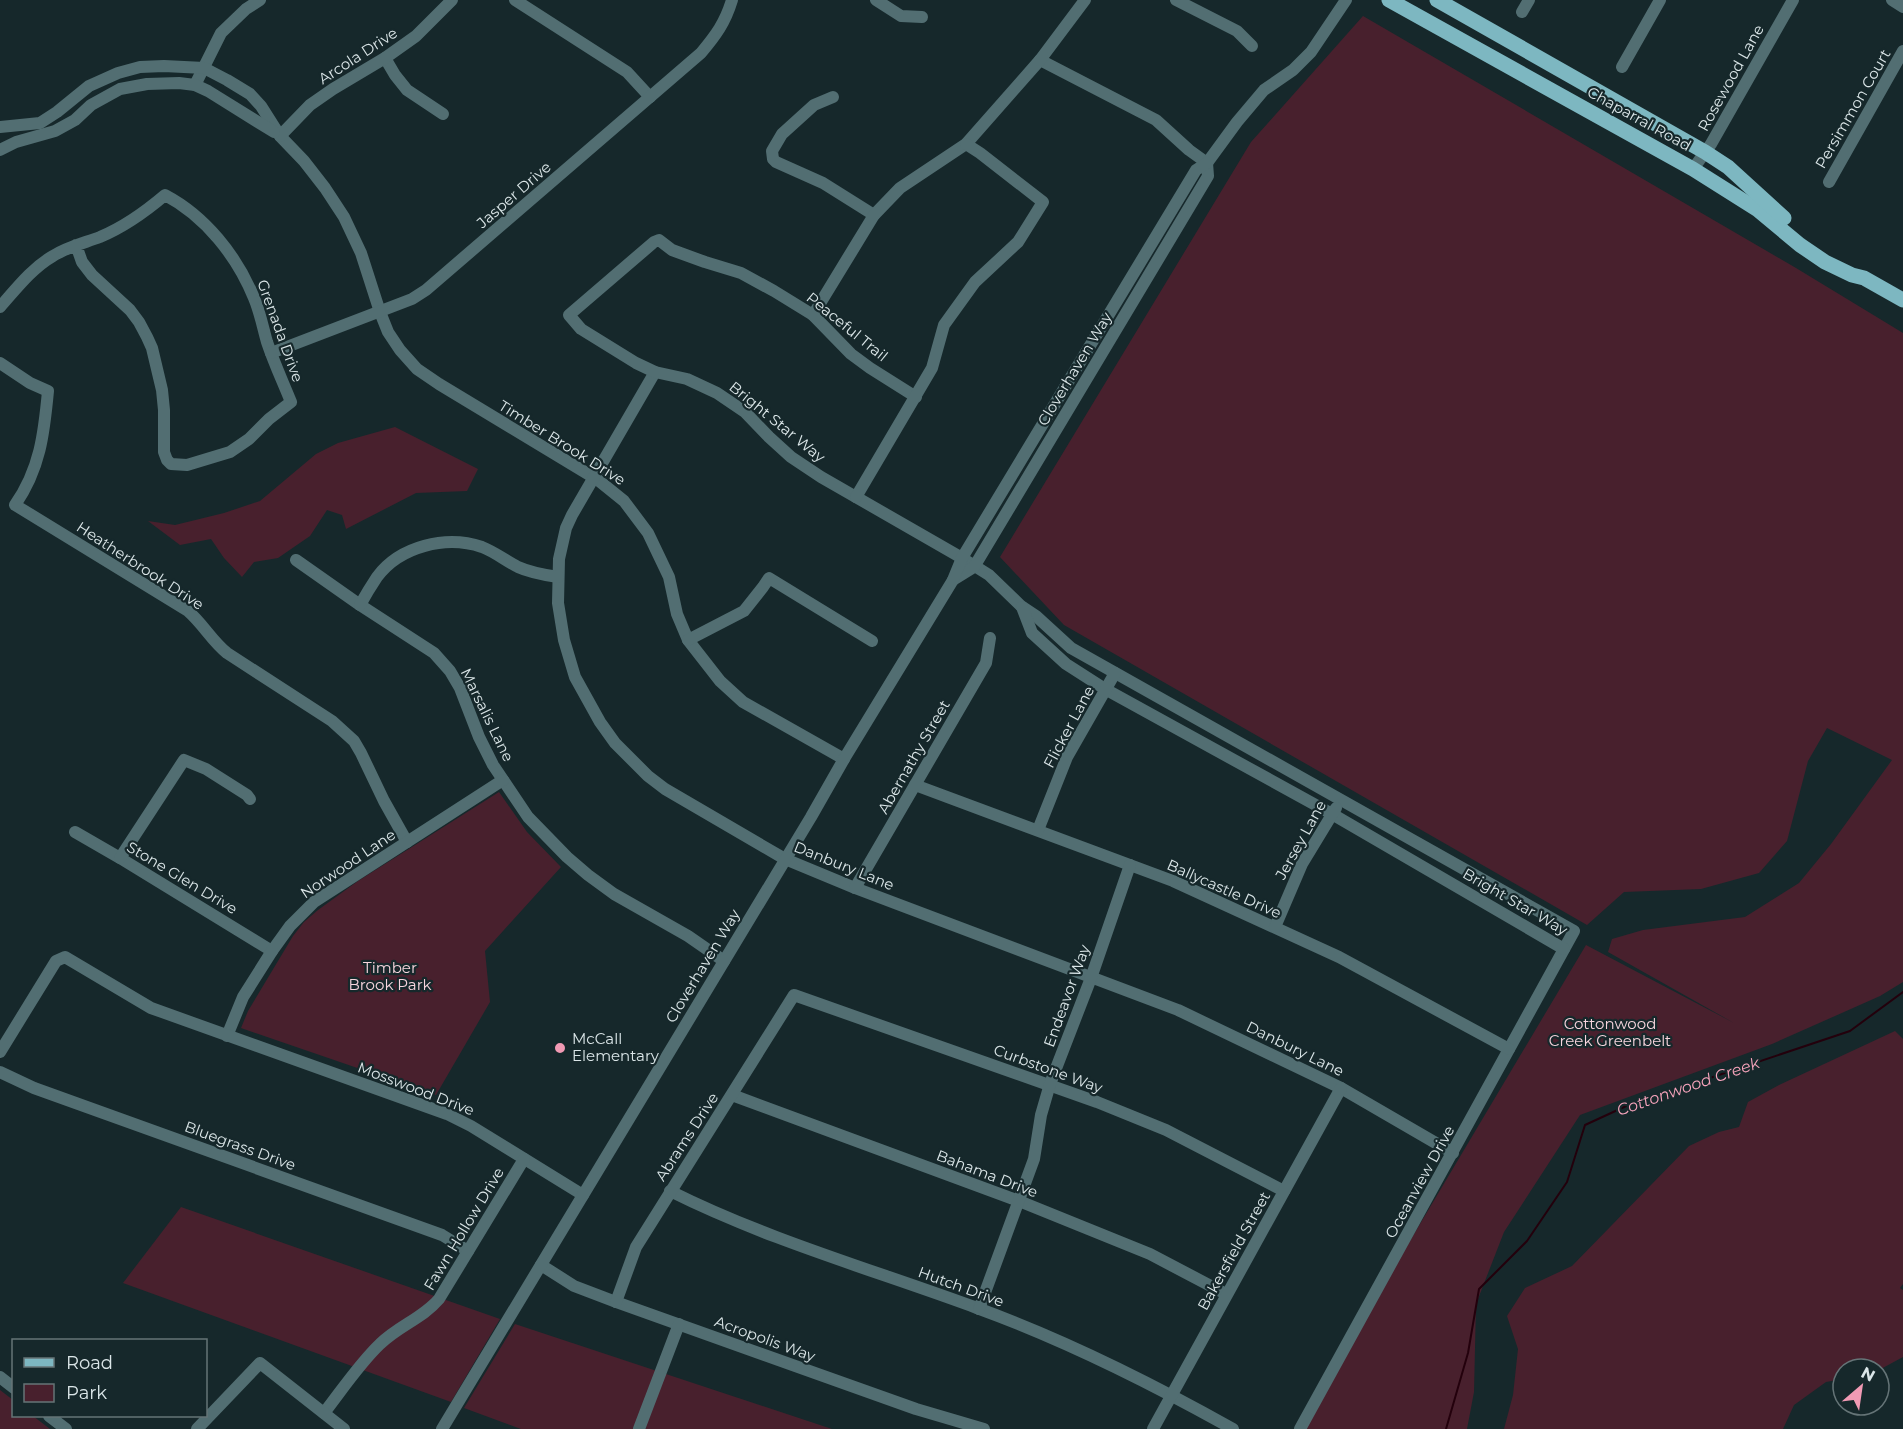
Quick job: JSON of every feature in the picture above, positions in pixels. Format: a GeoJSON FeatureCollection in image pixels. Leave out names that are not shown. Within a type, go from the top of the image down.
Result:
{"type":"FeatureCollection","features":[{"type":"Feature","properties":{"kind":"main road","name":"Chaparral Road"},"geometry":{"type":"LineString","coordinates":[[1389,0],[1693,169],[1758,210],[1825,262],[1864,278]]}},
{"type":"Feature","properties":{"kind":"main road","name":"Chaparral Road"},"geometry":{"type":"LineString","coordinates":[[1437,0],[1705,152],[1728,168],[1794,228],[1864,278],[1903,300]]}},
{"type":"Feature","properties":{"kind":"street"},"geometry":{"type":"LineString","coordinates":[[195,86],[221,33],[246,9],[260,0]]}},
{"type":"Feature","properties":{"kind":"street","name":"Arcola Drive"},"geometry":{"type":"LineString","coordinates":[[280,136],[310,105],[386,58],[421,32],[452,0]]}},
{"type":"Feature","properties":{"kind":"street"},"geometry":{"type":"LineString","coordinates":[[515,0],[627,72],[650,97]]}},
{"type":"Feature","properties":{"kind":"street","name":"Jasper Drive"},"geometry":{"type":"LineString","coordinates":[[271,353],[412,299],[426,290],[700,53],[720,29],[727,17],[732,0]]}},
{"type":"Feature","properties":{"kind":"street"},"geometry":{"type":"LineString","coordinates":[[876,0],[901,15],[922,17]]}},
{"type":"Feature","properties":{"kind":"street"},"geometry":{"type":"LineString","coordinates":[[813,315],[874,215],[900,188],[966,144],[1040,60],[1085,0]]}},
{"type":"Feature","properties":{"kind":"street"},"geometry":{"type":"LineString","coordinates":[[1176,0],[1237,31],[1252,46]]}},
{"type":"Feature","properties":{"kind":"street","name":"Cloverhaven Way"},"geometry":{"type":"LineString","coordinates":[[442,1429],[953,580],[962,558],[1196,170],[1207,163],[1248,106],[1264,90],[1293,70],[1311,52],[1346,0]]}},
{"type":"Feature","properties":{"kind":"street"},"geometry":{"type":"LineString","coordinates":[[1522,12],[1529,0]]}},
{"type":"Feature","properties":{"kind":"street"},"geometry":{"type":"LineString","coordinates":[[1622,67],[1660,0]]}},
{"type":"Feature","properties":{"kind":"street","name":"Rosewood Lane"},"geometry":{"type":"LineString","coordinates":[[1693,169],[1712,144],[1792,0]]}},
{"type":"Feature","properties":{"kind":"street"},"geometry":{"type":"LineString","coordinates":[[1892,0],[1903,7]]}},
{"type":"Feature","properties":{"kind":"street","name":"Persimmon Court"},"geometry":{"type":"LineString","coordinates":[[1829,182],[1903,51]]}},
{"type":"Feature","properties":{"kind":"street"},"geometry":{"type":"LineString","coordinates":[[386,58],[394,75],[407,90],[442,114]]}},
{"type":"Feature","properties":{"kind":"street"},"geometry":{"type":"LineString","coordinates":[[1040,60],[1156,120],[1207,163]]}},
{"type":"Feature","properties":{"kind":"street","name":"Timber Brook Drive"},"geometry":{"type":"LineString","coordinates":[[0,127],[40,123],[88,86],[118,73],[140,67],[204,68],[250,94],[261,106],[280,136],[325,188],[344,217],[361,253],[388,332],[400,350],[421,371],[449,390],[595,478],[624,501],[648,533],[669,577],[677,614],[688,640],[720,681],[743,702],[844,759]]}},
{"type":"Feature","properties":{"kind":"street","name":"Timber Brook Drive"},"geometry":{"type":"LineString","coordinates":[[0,150],[16,142],[55,131],[75,120],[91,105],[120,89],[147,84],[179,83],[208,91],[280,136]]}},
{"type":"Feature","properties":{"kind":"street"},"geometry":{"type":"LineString","coordinates":[[833,98],[814,105],[797,119],[772,147],[772,155],[776,162],[823,183],[874,215]]}},
{"type":"Feature","properties":{"kind":"street"},"geometry":{"type":"LineString","coordinates":[[856,497],[932,368],[944,325],[975,282],[1018,242],[1043,202],[966,144]]}},
{"type":"Feature","properties":{"kind":"street","name":"Cloverhaven Way"},"geometry":{"type":"LineString","coordinates":[[953,580],[974,567],[1208,176],[1207,163]]}},
{"type":"Feature","properties":{"kind":"street","name":"Grenada Drive"},"geometry":{"type":"LineString","coordinates":[[165,195],[182,205],[216,235],[242,273],[255,300],[271,353],[291,402],[249,439],[230,452],[187,465],[171,464],[164,452],[162,390],[152,348],[130,310],[92,275],[82,262],[76,245],[123,226],[165,195]]}},
{"type":"Feature","properties":{"kind":"street","name":"Peaceful Trail"},"geometry":{"type":"LineString","coordinates":[[569,315],[659,240],[672,250],[741,273],[774,291],[813,315],[851,354],[916,397]]}},
{"type":"Feature","properties":{"kind":"street"},"geometry":{"type":"LineString","coordinates":[[0,307],[45,262],[54,255],[76,245]]}},
{"type":"Feature","properties":{"kind":"street","name":"Bright Star Way"},"geometry":{"type":"LineString","coordinates":[[569,315],[580,330],[655,372],[687,379],[717,393],[745,412],[792,457],[821,477],[988,575],[1071,648],[1574,931],[1564,949],[1332,814],[1106,689],[1066,664],[1032,633],[1021,606]]}},
{"type":"Feature","properties":{"kind":"street","name":"Heatherbrook Drive"},"geometry":{"type":"LineString","coordinates":[[0,363],[30,383],[48,391],[39,454],[27,488],[15,505],[188,611],[230,655],[344,731],[361,753],[407,842]]}},
{"type":"Feature","properties":{"kind":"street","name":"Danbury Lane"},"geometry":{"type":"LineString","coordinates":[[655,372],[566,528],[559,559],[558,577],[558,603],[564,640],[575,677],[600,722],[615,743],[648,776],[665,789],[785,859],[855,888],[1178,1010],[1341,1088],[1453,1153]]}},
{"type":"Feature","properties":{"kind":"street"},"geometry":{"type":"LineString","coordinates":[[360,605],[378,577],[396,560],[420,547],[447,542],[480,547],[526,570],[558,577]]}},
{"type":"Feature","properties":{"kind":"street","name":"Marsalis Lane"},"geometry":{"type":"LineString","coordinates":[[296,560],[360,605],[407,634],[442,661],[460,688],[478,737],[503,780],[528,817],[567,857],[614,894],[688,936],[724,961]]}},
{"type":"Feature","properties":{"kind":"street"},"geometry":{"type":"LineString","coordinates":[[688,640],[744,611],[768,578],[872,641]]}},
{"type":"Feature","properties":{"kind":"street","name":"Abernathy Street"},"geometry":{"type":"LineString","coordinates":[[855,888],[986,663],[990,638]]}},
{"type":"Feature","properties":{"kind":"street","name":"Flicker Lane"},"geometry":{"type":"LineString","coordinates":[[1038,830],[1067,757],[1115,673]]}},
{"type":"Feature","properties":{"kind":"street"},"geometry":{"type":"LineString","coordinates":[[120,858],[184,760],[206,769],[250,799]]}},
{"type":"Feature","properties":{"kind":"street","name":"Norwood Lane"},"geometry":{"type":"LineString","coordinates":[[227,1036],[243,997],[272,951],[290,926],[314,902],[503,780]]}},
{"type":"Feature","properties":{"kind":"street","name":"Ballycastle Drive"},"geometry":{"type":"LineString","coordinates":[[915,785],[1173,881],[1339,957],[1509,1048]]}},
{"type":"Feature","properties":{"kind":"street","name":"Jersey Lane"},"geometry":{"type":"LineString","coordinates":[[1275,927],[1302,864],[1341,800]]}},
{"type":"Feature","properties":{"kind":"street","name":"Stone Glen Drive"},"geometry":{"type":"LineString","coordinates":[[75,832],[272,951]]}},
{"type":"Feature","properties":{"kind":"street","name":"Endeavor Way"},"geometry":{"type":"LineString","coordinates":[[980,1309],[1034,1160],[1041,1115],[1050,1084],[1091,978],[1130,865]]}},
{"type":"Feature","properties":{"kind":"street","name":"Oceanview Drive"},"geometry":{"type":"LineString","coordinates":[[1300,1429],[1564,949]]}},
{"type":"Feature","properties":{"kind":"street","name":"Mosswood Drive"},"geometry":{"type":"LineString","coordinates":[[0,1052],[56,961],[62,957],[151,1008],[447,1114],[471,1126],[583,1195]]}},
{"type":"Feature","properties":{"kind":"street","name":"Curbstone Way"},"geometry":{"type":"LineString","coordinates":[[794,995],[1050,1084],[1166,1130],[1284,1191]]}},
{"type":"Feature","properties":{"kind":"street","name":"Abrams Drive"},"geometry":{"type":"LineString","coordinates":[[616,1302],[636,1247],[794,995]]}},
{"type":"Feature","properties":{"kind":"street","name":"Bluegrass Drive"},"geometry":{"type":"LineString","coordinates":[[0,1072],[34,1088],[442,1235],[468,1251]]}},
{"type":"Feature","properties":{"kind":"street","name":"Bakersfield Street"},"geometry":{"type":"LineString","coordinates":[[1153,1429],[1341,1088]]}},
{"type":"Feature","properties":{"kind":"street","name":"Bahama Drive"},"geometry":{"type":"LineString","coordinates":[[732,1095],[1019,1201],[1150,1254],[1227,1294]]}},
{"type":"Feature","properties":{"kind":"street","name":"Fawn Hollow Drive"},"geometry":{"type":"LineString","coordinates":[[324,1413],[379,1345],[433,1307],[524,1159]]}},
{"type":"Feature","properties":{"kind":"street","name":"Hutch Drive"},"geometry":{"type":"LineString","coordinates":[[670,1191],[717,1215],[980,1309],[1106,1362],[1233,1429]]}},
{"type":"Feature","properties":{"kind":"street","name":"Acropolis Way"},"geometry":{"type":"LineString","coordinates":[[541,1265],[574,1286],[616,1302],[916,1410],[984,1429]]}},
{"type":"Feature","properties":{"kind":"street"},"geometry":{"type":"LineString","coordinates":[[639,1429],[679,1324]]}},
{"type":"Feature","properties":{"kind":"street"},"geometry":{"type":"LineString","coordinates":[[198,1429],[260,1363],[344,1429]]}},
{"type":"Feature","properties":{"kind":"street"},"geometry":{"type":"LineString","coordinates":[[0,1377],[12,1386]]}},
{"type":"Feature","properties":{"kind":"street"},"geometry":{"type":"LineString","coordinates":[[50,1417],[66,1429]]}},
{"type":"Feature","properties":{"kind":"green space","name":"Cottonwood Creek Greenbelt"},"geometry":{"type":"Polygon","coordinates":[[[1363,16],[1796,268],[1903,333],[1903,982],[1880,996],[1772,1044],[1580,1115],[1504,1232],[1476,1304],[1474,1392],[1467,1429],[1298,1429],[1586,945],[1734,1023],[1608,952],[1612,939],[1643,930],[1745,917],[1799,883],[1831,844],[1892,760],[1827,728],[1808,761],[1787,841],[1759,873],[1701,889],[1624,892],[1587,925],[1064,625],[1000,557],[1251,142],[1363,16]]]}},
{"type":"Feature","properties":{"kind":"green space"},"geometry":{"type":"Polygon","coordinates":[[[395,427],[478,469],[467,491],[416,493],[346,529],[342,515],[327,510],[310,536],[278,558],[254,562],[242,577],[224,558],[211,539],[180,545],[148,521],[175,525],[260,501],[316,454],[338,443],[395,427]]]}},
{"type":"Feature","properties":{"kind":"green space","name":"Timber Brook Park"},"geometry":{"type":"Polygon","coordinates":[[[499,792],[527,832],[561,867],[485,951],[490,1002],[436,1095],[241,1028],[248,1011],[293,936],[304,922],[358,881],[499,792]]]}},
{"type":"Feature","properties":{"kind":"green space"},"geometry":{"type":"Polygon","coordinates":[[[1895,1031],[1903,1039],[1903,1284],[1900,1288],[1903,1290],[1903,1357],[1891,1364],[1891,1357],[1831,1357],[1831,1381],[1826,1382],[1794,1405],[1783,1429],[1504,1429],[1513,1395],[1518,1349],[1507,1316],[1525,1288],[1572,1266],[1689,1146],[1719,1132],[1739,1127],[1748,1102],[1779,1085],[1895,1031]]]}},
{"type":"Feature","properties":{"kind":"green space"},"geometry":{"type":"Polygon","coordinates":[[[181,1207],[500,1319],[451,1402],[123,1283],[181,1207]]]}},
{"type":"Feature","properties":{"kind":"green space"},"geometry":{"type":"Polygon","coordinates":[[[515,1324],[832,1429],[521,1429],[464,1408],[515,1324]]]}},
{"type":"Feature","properties":{"kind":"green space"},"geometry":{"type":"Polygon","coordinates":[[[0,1390],[12,1399],[12,1417],[34,1417],[50,1429],[0,1429],[0,1390]]]}},
{"type":"Feature","properties":{"kind":"waterway","name":"Cottonwood Creek"},"geometry":{"type":"LineString","coordinates":[[1446,1429],[1468,1353],[1479,1289],[1527,1241],[1567,1182],[1585,1125],[1635,1102],[1850,1031],[1903,992]]}},
{"type":"Feature","properties":{"kind":"place","name":"McCall Elementary"},"geometry":{"type":"Point","coordinates":[560,1048]}}]}
